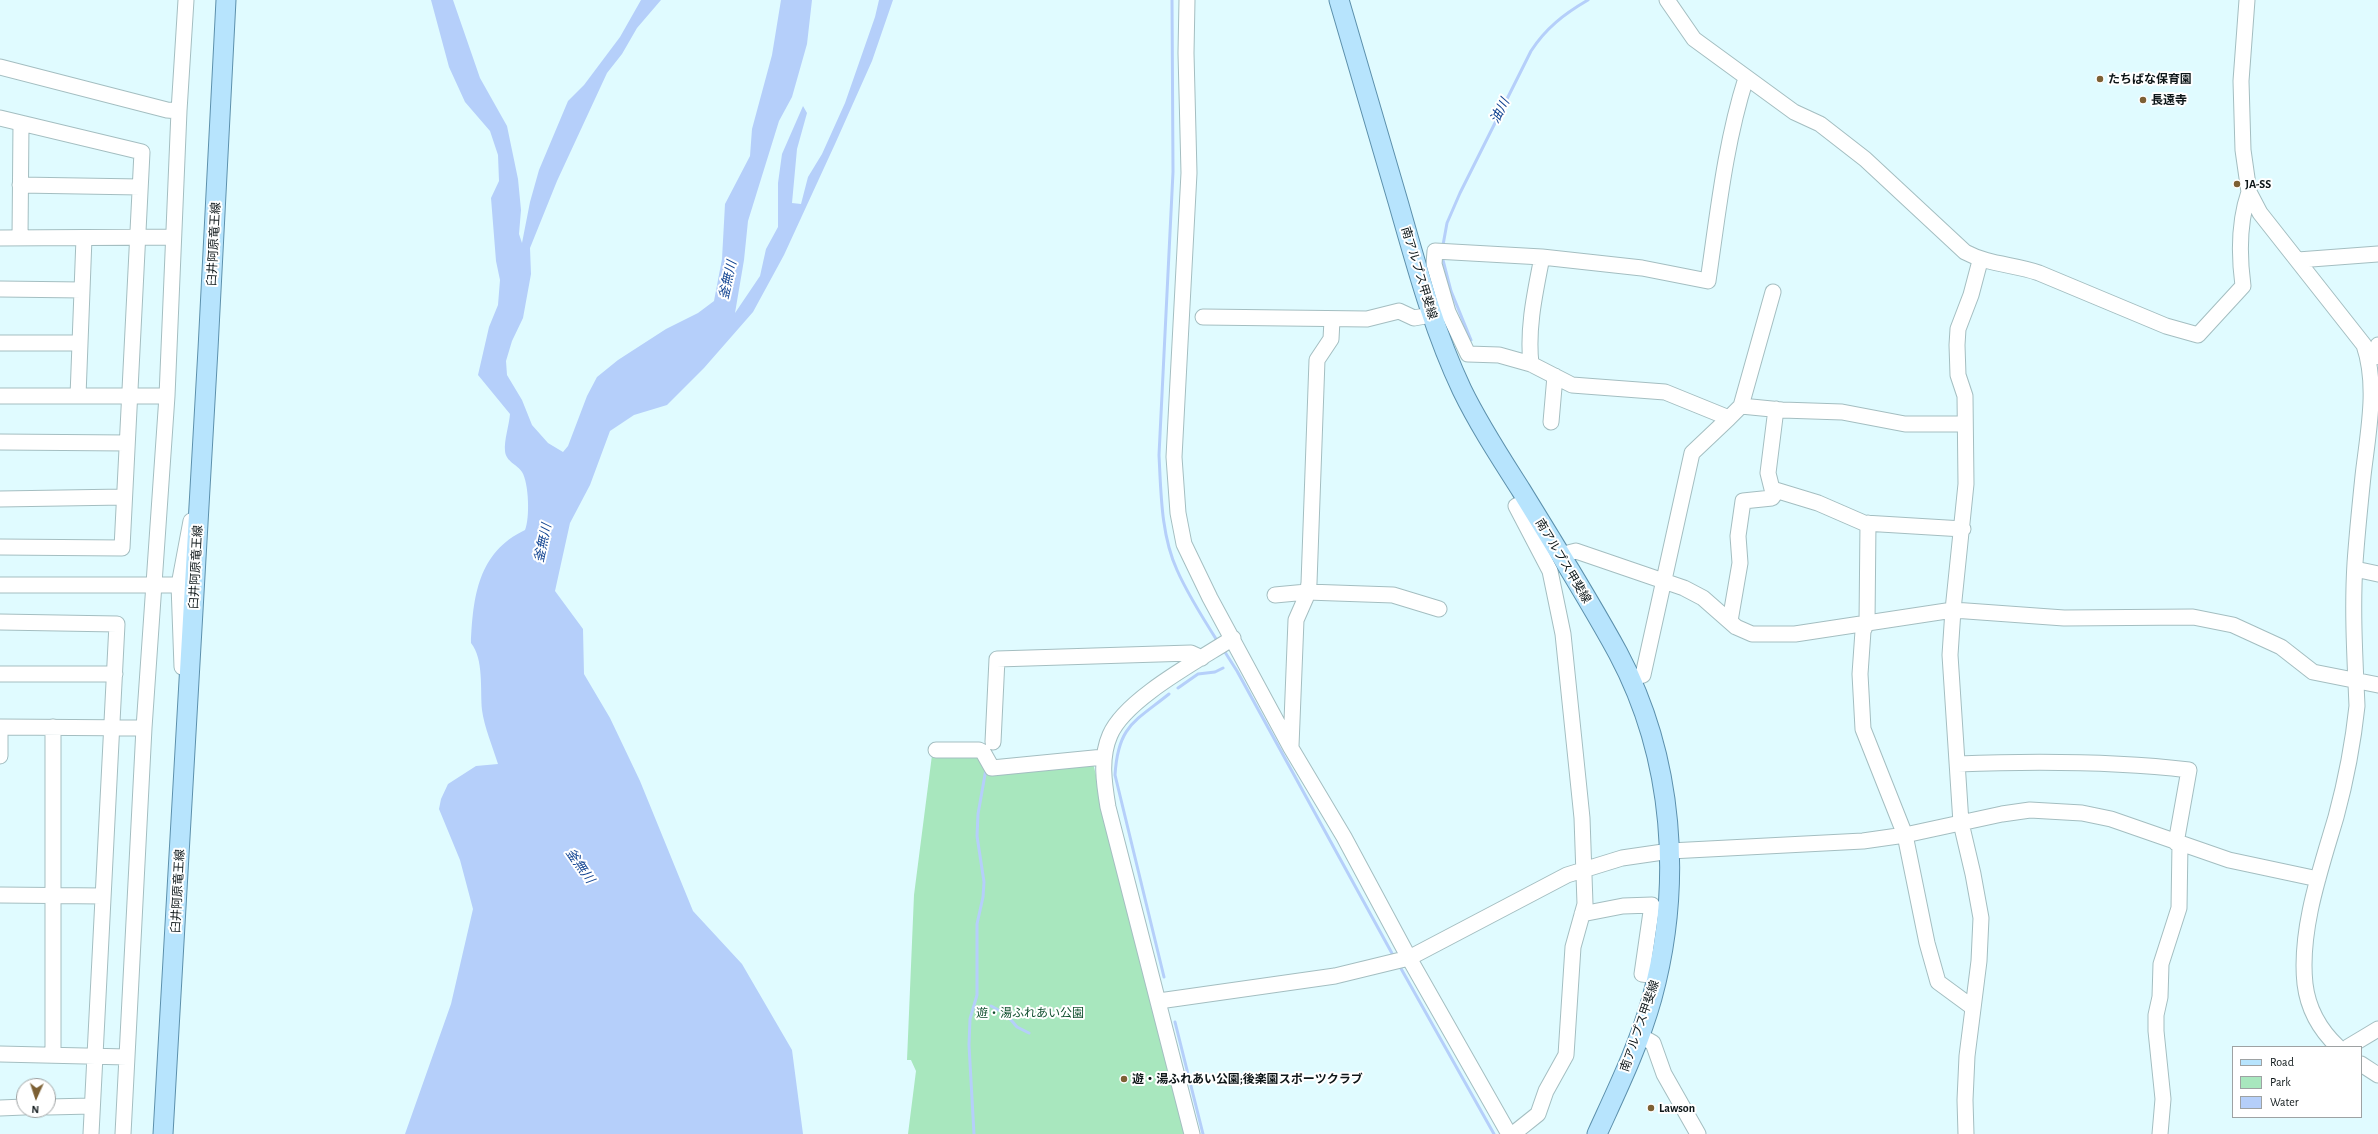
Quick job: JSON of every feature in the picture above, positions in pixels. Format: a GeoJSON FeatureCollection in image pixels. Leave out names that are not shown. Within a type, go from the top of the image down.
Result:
{"type":"FeatureCollection","features":[{"type":"Feature","properties":{"kind":"main road","name":"臼井阿原竜王線"},"geometry":{"type":"LineString","coordinates":[[163,1134],[200,495],[226,0]]}},
{"type":"Feature","properties":{"kind":"main road","name":"南アルプス甲斐線"},"geometry":{"type":"LineString","coordinates":[[1339,0],[1439,313],[1443,346],[1474,414],[1619,655],[1648,728],[1662,779],[1668,817],[1670,851],[1666,928],[1657,976],[1639,1035],[1598,1134]]}},
{"type":"Feature","properties":{"kind":"street"},"geometry":{"type":"LineString","coordinates":[[122,1134],[144,728],[166,396],[178,111],[186,0]]}},
{"type":"Feature","properties":{"kind":"street"},"geometry":{"type":"LineString","coordinates":[[1187,0],[1186,53],[1190,173],[1175,464],[1178,513],[1184,544],[1194,568],[1291,748],[1344,837],[1409,958],[1509,1134]]}},
{"type":"Feature","properties":{"kind":"street"},"geometry":{"type":"LineString","coordinates":[[1667,0],[1694,39],[1794,112],[1820,124],[1865,158],[1965,252],[1980,261],[2021,266],[2092,293],[2166,326],[2198,335],[2243,286],[2240,266],[2241,246],[2244,206],[2249,192]]}},
{"type":"Feature","properties":{"kind":"street"},"geometry":{"type":"LineString","coordinates":[[2247,0],[2241,81],[2243,150],[2249,192],[2260,213],[2364,345],[2371,358],[2375,389],[2363,475],[2355,569],[2357,706],[2349,764],[2318,879],[2305,942],[2305,985],[2314,1016],[2325,1034],[2337,1046]]}},
{"type":"Feature","properties":{"kind":"street"},"geometry":{"type":"LineString","coordinates":[[0,67],[167,110],[178,111]]}},
{"type":"Feature","properties":{"kind":"street"},"geometry":{"type":"LineString","coordinates":[[1729,418],[1665,392],[1572,385],[1531,364],[1499,355],[1468,354],[1439,313],[1434,264],[1435,251],[1542,257],[1642,268],[1708,281],[1722,179],[1737,108],[1746,78]]}},
{"type":"Feature","properties":{"kind":"street"},"geometry":{"type":"LineString","coordinates":[[0,118],[142,152],[122,548],[0,547]]}},
{"type":"Feature","properties":{"kind":"street"},"geometry":{"type":"LineString","coordinates":[[20,238],[21,123]]}},
{"type":"Feature","properties":{"kind":"street"},"geometry":{"type":"LineString","coordinates":[[20,185],[140,187]]}},
{"type":"Feature","properties":{"kind":"street"},"geometry":{"type":"LineString","coordinates":[[0,238],[84,238],[138,236],[173,237]]}},
{"type":"Feature","properties":{"kind":"street"},"geometry":{"type":"LineString","coordinates":[[78,396],[84,238]]}},
{"type":"Feature","properties":{"kind":"street"},"geometry":{"type":"LineString","coordinates":[[2298,260],[2378,254]]}},
{"type":"Feature","properties":{"kind":"street"},"geometry":{"type":"LineString","coordinates":[[1531,364],[1529,344],[1532,314],[1542,257]]}},
{"type":"Feature","properties":{"kind":"street"},"geometry":{"type":"LineString","coordinates":[[1966,1134],[1965,1100],[1972,1007],[1979,961],[1980,918],[1973,874],[1961,823],[1950,655],[1953,610],[1963,529],[1966,484],[1965,396],[1958,375],[1958,329],[1980,261]]}},
{"type":"Feature","properties":{"kind":"street"},"geometry":{"type":"LineString","coordinates":[[0,290],[82,290]]}},
{"type":"Feature","properties":{"kind":"street"},"geometry":{"type":"LineString","coordinates":[[1629,680],[1643,675],[1692,453],[1741,406],[1773,292]]}},
{"type":"Feature","properties":{"kind":"street"},"geometry":{"type":"LineString","coordinates":[[1203,317],[1332,320],[1367,319],[1399,311],[1414,318],[1439,313]]}},
{"type":"Feature","properties":{"kind":"street"},"geometry":{"type":"LineString","coordinates":[[1291,748],[1296,620],[1307,592],[1317,360],[1331,339],[1332,320]]}},
{"type":"Feature","properties":{"kind":"street"},"geometry":{"type":"LineString","coordinates":[[0,343],[80,343]]}},
{"type":"Feature","properties":{"kind":"street"},"geometry":{"type":"LineString","coordinates":[[2371,358],[2376,357],[2378,345]]}},
{"type":"Feature","properties":{"kind":"street"},"geometry":{"type":"LineString","coordinates":[[1551,422],[1554,376]]}},
{"type":"Feature","properties":{"kind":"street"},"geometry":{"type":"LineString","coordinates":[[0,396],[166,396]]}},
{"type":"Feature","properties":{"kind":"street"},"geometry":{"type":"LineString","coordinates":[[1741,406],[1842,412],[1905,424],[1965,424]]}},
{"type":"Feature","properties":{"kind":"street"},"geometry":{"type":"LineString","coordinates":[[1776,409],[1768,473],[1769,482],[1772,489],[1818,503],[1868,524],[1963,529]]}},
{"type":"Feature","properties":{"kind":"street"},"geometry":{"type":"LineString","coordinates":[[0,442],[127,443]]}},
{"type":"Feature","properties":{"kind":"street"},"geometry":{"type":"LineString","coordinates":[[1730,621],[1740,563],[1738,536],[1743,501],[1772,498],[1777,491]]}},
{"type":"Feature","properties":{"kind":"street"},"geometry":{"type":"LineString","coordinates":[[188,691],[182,687],[179,585],[194,503],[200,495]]}},
{"type":"Feature","properties":{"kind":"street"},"geometry":{"type":"LineString","coordinates":[[0,499],[124,497]]}},
{"type":"Feature","properties":{"kind":"street"},"geometry":{"type":"LineString","coordinates":[[1513,1134],[1538,1114],[1546,1091],[1566,1055],[1573,947],[1585,904],[1582,818],[1563,634],[1550,571],[1516,506],[1527,500]]}},
{"type":"Feature","properties":{"kind":"street"},"geometry":{"type":"LineString","coordinates":[[1868,524],[1867,623],[1863,631],[1860,674],[1863,729],[1905,835],[1927,943],[1938,982],[1972,1007]]}},
{"type":"Feature","properties":{"kind":"street"},"geometry":{"type":"LineString","coordinates":[[1560,555],[1576,551],[1665,580],[1704,598],[1730,621],[1752,634],[1795,634],[1953,610],[2064,618],[2078,616],[2193,617],[2232,625],[2281,647],[2312,672],[2356,680],[2378,686]]}},
{"type":"Feature","properties":{"kind":"street"},"geometry":{"type":"LineString","coordinates":[[2355,569],[2378,574]]}},
{"type":"Feature","properties":{"kind":"street"},"geometry":{"type":"LineString","coordinates":[[0,585],[179,585]]}},
{"type":"Feature","properties":{"kind":"street"},"geometry":{"type":"LineString","coordinates":[[1275,595],[1307,592],[1393,595],[1439,609]]}},
{"type":"Feature","properties":{"kind":"street"},"geometry":{"type":"LineString","coordinates":[[0,622],[117,624],[91,1134]]}},
{"type":"Feature","properties":{"kind":"street"},"geometry":{"type":"LineString","coordinates":[[1192,1134],[1108,807],[1103,780],[1104,757],[1109,735],[1119,719],[1136,703],[1233,638]]}},
{"type":"Feature","properties":{"kind":"street"},"geometry":{"type":"LineString","coordinates":[[993,742],[996,659],[1191,653],[1202,658]]}},
{"type":"Feature","properties":{"kind":"street"},"geometry":{"type":"LineString","coordinates":[[0,674],[115,674]]}},
{"type":"Feature","properties":{"kind":"street"},"geometry":{"type":"LineString","coordinates":[[0,756],[0,726],[144,728]]}},
{"type":"Feature","properties":{"kind":"street"},"geometry":{"type":"LineString","coordinates":[[53,726],[53,1055]]}},
{"type":"Feature","properties":{"kind":"street"},"geometry":{"type":"LineString","coordinates":[[936,750],[978,750],[983,752],[992,768],[1104,757]]}},
{"type":"Feature","properties":{"kind":"street"},"geometry":{"type":"LineString","coordinates":[[1958,764],[2022,762],[2113,764],[2143,765],[2189,770],[2178,843],[2179,908],[2161,964],[2160,997],[2156,1015],[2156,1031],[2163,1099],[2160,1134]]}},
{"type":"Feature","properties":{"kind":"street"},"geometry":{"type":"LineString","coordinates":[[1159,1001],[1335,976],[1409,958],[1556,881],[1584,868],[1622,858],[1670,851],[1863,841],[1905,835],[2002,814],[2030,810],[2082,813],[2111,819],[2236,862],[2318,879]]}},
{"type":"Feature","properties":{"kind":"street"},"geometry":{"type":"LineString","coordinates":[[0,895],[103,896]]}},
{"type":"Feature","properties":{"kind":"street"},"geometry":{"type":"LineString","coordinates":[[1582,914],[1623,906],[1652,905],[1642,974],[1657,976]]}},
{"type":"Feature","properties":{"kind":"street"},"geometry":{"type":"LineString","coordinates":[[2349,1046],[2366,1034],[2378,1029]]}},
{"type":"Feature","properties":{"kind":"street"},"geometry":{"type":"LineString","coordinates":[[1639,1035],[1653,1043],[1664,1074],[1698,1134]]}},
{"type":"Feature","properties":{"kind":"street"},"geometry":{"type":"LineString","coordinates":[[0,1054],[127,1057]]}},
{"type":"Feature","properties":{"kind":"street"},"geometry":{"type":"LineString","coordinates":[[2362,1065],[2378,1075]]}},
{"type":"Feature","properties":{"kind":"street"},"geometry":{"type":"LineString","coordinates":[[56,1107],[92,1106]]}},
{"type":"Feature","properties":{"kind":"street"},"geometry":{"type":"LineString","coordinates":[[0,1108],[16,1107]]}},
{"type":"Feature","properties":{"kind":"green space","name":"遊・湯ふれあい公園"},"geometry":{"type":"Polygon","coordinates":[[[932,755],[980,755],[983,766],[1093,763],[1184,1134],[908,1134],[916,1071],[911,1060],[907,1060],[914,895],[932,755]]]}},
{"type":"Feature","properties":{"kind":"water","name":"釜無川"},"geometry":{"type":"Polygon","coordinates":[[[431,0],[453,0],[480,78],[507,126],[518,179],[521,210],[519,234],[522,243],[530,202],[539,170],[568,101],[584,85],[620,37],[641,0],[661,0],[637,28],[622,54],[607,73],[557,181],[530,248],[531,274],[523,318],[512,341],[506,361],[507,375],[522,400],[532,425],[548,443],[563,452],[568,446],[587,396],[597,377],[618,360],[666,329],[698,313],[714,301],[722,259],[725,204],[750,156],[752,129],[772,55],[781,0],[812,0],[807,44],[792,97],[779,121],[748,221],[744,260],[735,313],[760,276],[766,249],[778,227],[778,183],[782,154],[803,106],[807,113],[797,149],[792,203],[801,204],[808,177],[822,154],[845,103],[875,17],[879,0],[893,0],[872,61],[835,144],[784,255],[753,312],[704,368],[667,405],[634,415],[610,431],[590,485],[570,523],[555,591],[583,629],[584,674],[610,718],[640,781],[693,911],[742,964],[792,1050],[803,1134],[405,1134],[451,1004],[473,909],[460,860],[439,809],[441,799],[448,784],[476,766],[498,764],[483,716],[480,666],[478,657],[471,643],[477,593],[481,578],[488,563],[497,550],[509,539],[525,530],[528,518],[527,492],[524,477],[520,469],[507,458],[505,451],[505,442],[510,414],[478,375],[489,327],[498,305],[500,280],[496,261],[491,198],[499,181],[498,155],[490,131],[465,102],[449,67],[431,0]]]}},
{"type":"Feature","properties":{"kind":"waterway"},"geometry":{"type":"LineString","coordinates":[[1172,0],[1173,172],[1159,455],[1161,499],[1168,543],[1177,570],[1191,598],[1218,642]]}},
{"type":"Feature","properties":{"kind":"waterway","name":"油川"},"geometry":{"type":"LineString","coordinates":[[1443,245],[1447,223],[1460,193],[1531,51],[1549,28],[1588,0]]}},
{"type":"Feature","properties":{"kind":"waterway","name":"油川"},"geometry":{"type":"LineString","coordinates":[[1443,260],[1451,291],[1471,340]]}},
{"type":"Feature","properties":{"kind":"waterway"},"geometry":{"type":"LineString","coordinates":[[1223,649],[1237,671],[1394,957]]}},
{"type":"Feature","properties":{"kind":"waterway"},"geometry":{"type":"LineString","coordinates":[[1178,688],[1198,674],[1215,672],[1223,668]]}},
{"type":"Feature","properties":{"kind":"waterway"},"geometry":{"type":"LineString","coordinates":[[1164,977],[1115,775],[1117,759],[1124,735],[1137,719],[1169,694]]}},
{"type":"Feature","properties":{"kind":"waterway"},"geometry":{"type":"LineString","coordinates":[[974,1134],[969,1045],[970,1019],[977,995],[977,924],[983,897],[984,882],[977,836],[978,814],[986,769]]}},
{"type":"Feature","properties":{"kind":"waterway"},"geometry":{"type":"LineString","coordinates":[[1399,965],[1494,1134]]}},
{"type":"Feature","properties":{"kind":"waterway"},"geometry":{"type":"LineString","coordinates":[[991,1006],[1006,1014],[1017,1027],[1029,1033]]}},
{"type":"Feature","properties":{"kind":"waterway"},"geometry":{"type":"LineString","coordinates":[[1175,1022],[1203,1134]]}},
{"type":"Feature","properties":{"kind":"place","name":"たちばな保育園"},"geometry":{"type":"Point","coordinates":[2100,79]}},
{"type":"Feature","properties":{"kind":"place","name":"長遠寺"},"geometry":{"type":"Point","coordinates":[2143,100]}},
{"type":"Feature","properties":{"kind":"place","name":"JA-SS"},"geometry":{"type":"Point","coordinates":[2237,184]}},
{"type":"Feature","properties":{"kind":"place","name":"遊・湯ふれあい公園;後楽園スポーツクラブ"},"geometry":{"type":"Point","coordinates":[1124,1079]}},
{"type":"Feature","properties":{"kind":"place","name":"Lawson"},"geometry":{"type":"Point","coordinates":[1651,1108]}}]}
